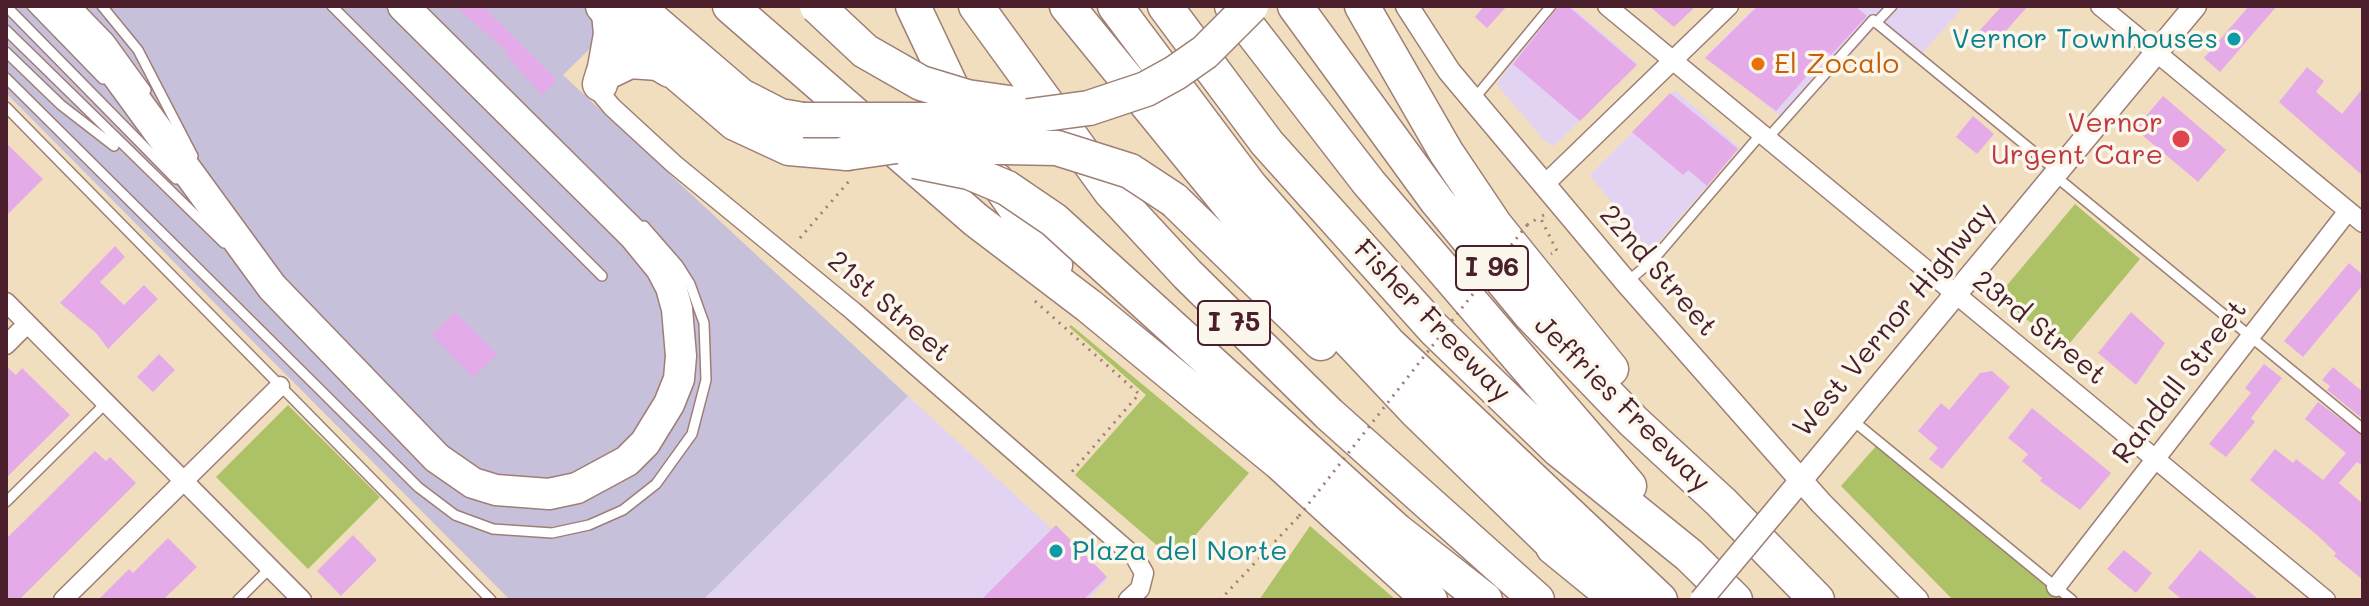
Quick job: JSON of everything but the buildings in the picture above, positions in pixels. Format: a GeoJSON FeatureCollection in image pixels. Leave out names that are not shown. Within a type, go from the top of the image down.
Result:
{"type":"FeatureCollection","features":[{"type":"Feature","properties":{"kind":"highway"},"geometry":{"type":"LineString","coordinates":[[54,6],[104,57],[186,159],[240,244],[272,287],[455,472],[473,483],[522,495],[549,494],[577,488],[627,461],[659,424],[679,379],[681,333],[677,309],[661,268],[634,235],[403,6]]}},
{"type":"Feature","properties":{"kind":"highway"},"geometry":{"type":"LineString","coordinates":[[730,6],[976,220],[1089,306],[1280,463],[1430,600]]}},
{"type":"Feature","properties":{"kind":"highway"},"geometry":{"type":"LineString","coordinates":[[817,6],[865,51],[921,83],[992,102],[1089,108]]}},
{"type":"Feature","properties":{"kind":"highway"},"geometry":{"type":"LineString","coordinates":[[913,6],[996,179],[1039,245],[1089,306]]}},
{"type":"Feature","properties":{"kind":"highway","name":"I 75"},"geometry":{"type":"LineString","coordinates":[[976,6],[1111,192],[1176,262],[1250,339],[1329,414],[1537,600]]}},
{"type":"Feature","properties":{"kind":"highway"},"geometry":{"type":"LineString","coordinates":[[1067,6],[1198,171],[1355,349],[1569,560]]}},
{"type":"Feature","properties":{"kind":"highway"},"geometry":{"type":"LineString","coordinates":[[1115,6],[1250,186],[1388,343],[1660,600]]}},
{"type":"Feature","properties":{"kind":"highway","name":"Fisher Freeway"},"geometry":{"type":"LineString","coordinates":[[1165,6],[1267,143],[1434,329],[1558,449],[1689,555],[1735,600]]}},
{"type":"Feature","properties":{"kind":"highway"},"geometry":{"type":"LineString","coordinates":[[1232,6],[1379,195],[1689,555]]}},
{"type":"Feature","properties":{"kind":"highway"},"geometry":{"type":"LineString","coordinates":[[615,8],[741,96],[780,116],[803,120],[1000,120],[1089,108],[1146,89],[1205,52],[1251,6]]}},
{"type":"Feature","properties":{"kind":"highway","name":"Jeffries Freeway"},"geometry":{"type":"LineString","coordinates":[[1295,6],[1437,201],[1530,314],[1633,421],[1721,502],[1817,600]]}},
{"type":"Feature","properties":{"kind":"highway"},"geometry":{"type":"LineString","coordinates":[[1362,6],[1446,152],[1495,225],[1721,502]]}},
{"type":"Feature","properties":{"kind":"highway"},"geometry":{"type":"LineString","coordinates":[[615,8],[687,82],[735,123],[772,143],[847,161],[928,163],[990,180],[1036,207],[1397,531],[1485,600]]}},
{"type":"Feature","properties":{"kind":"highway"},"geometry":{"type":"LineString","coordinates":[[600,84],[615,8]]}},
{"type":"Feature","properties":{"kind":"highway"},"geometry":{"type":"LineString","coordinates":[[600,84],[611,68],[645,60],[658,63],[687,82]]}},
{"type":"Feature","properties":{"kind":"highway"},"geometry":{"type":"LineString","coordinates":[[847,161],[903,145],[1057,148],[1130,171],[1174,200],[1416,435],[1473,486],[1618,600]]}},
{"type":"Feature","properties":{"kind":"street","name":"22nd Street"},"geometry":{"type":"LineString","coordinates":[[1407,6],[1422,35],[1473,100],[1626,282],[1800,480],[1917,600]]}},
{"type":"Feature","properties":{"kind":"street","name":"23rd Street"},"geometry":{"type":"LineString","coordinates":[[1607,6],[2326,600]]}},
{"type":"Feature","properties":{"kind":"street"},"geometry":{"type":"LineString","coordinates":[[1544,185],[1729,6]]}},
{"type":"Feature","properties":{"kind":"street"},"geometry":{"type":"LineString","coordinates":[[2101,6],[2356,217]]}},
{"type":"Feature","properties":{"kind":"street","name":"West Vernor Highway"},"geometry":{"type":"LineString","coordinates":[[1701,600],[2195,6]]}},
{"type":"Feature","properties":{"kind":"street","name":"21st Street"},"geometry":{"type":"LineString","coordinates":[[600,84],[602,95],[612,107],[674,164],[853,311],[1135,557],[1144,573],[1140,589],[1128,600]]}},
{"type":"Feature","properties":{"kind":"street","name":"Randall Street"},"geometry":{"type":"LineString","coordinates":[[2056,587],[2251,336],[2356,217]]}},
{"type":"Feature","properties":{"kind":"street"},"geometry":{"type":"LineString","coordinates":[[6,302],[302,600]]}},
{"type":"Feature","properties":{"kind":"street"},"geometry":{"type":"LineString","coordinates":[[6,345],[27,324]]}},
{"type":"Feature","properties":{"kind":"street"},"geometry":{"type":"LineString","coordinates":[[63,600],[280,386]]}},
{"type":"Feature","properties":{"kind":"lane"},"geometry":{"type":"LineString","coordinates":[[6,6],[240,244]]}},
{"type":"Feature","properties":{"kind":"lane"},"geometry":{"type":"LineString","coordinates":[[32,6],[186,159]]}},
{"type":"Feature","properties":{"kind":"lane"},"geometry":{"type":"LineString","coordinates":[[77,6],[125,59],[186,159]]}},
{"type":"Feature","properties":{"kind":"lane"},"geometry":{"type":"LineString","coordinates":[[102,6],[138,50],[186,159]]}},
{"type":"Feature","properties":{"kind":"lane"},"geometry":{"type":"LineString","coordinates":[[332,6],[602,276]]}},
{"type":"Feature","properties":{"kind":"lane"},"geometry":{"type":"LineString","coordinates":[[1473,100],[1551,6]]}},
{"type":"Feature","properties":{"kind":"lane"},"geometry":{"type":"LineString","coordinates":[[1876,23],[1892,6]]}},
{"type":"Feature","properties":{"kind":"lane"},"geometry":{"type":"LineString","coordinates":[[1626,282],[1653,260],[1873,20],[2363,429]]}},
{"type":"Feature","properties":{"kind":"lane"},"geometry":{"type":"LineString","coordinates":[[6,30],[148,173],[272,287]]}},
{"type":"Feature","properties":{"kind":"lane"},"geometry":{"type":"LineString","coordinates":[[6,52],[61,105],[148,173]]}},
{"type":"Feature","properties":{"kind":"lane"},"geometry":{"type":"LineString","coordinates":[[6,78],[418,487],[455,515],[493,529],[552,533],[605,519],[623,510],[656,484],[692,434],[706,380],[704,323],[690,284],[678,265],[633,215]]}},
{"type":"Feature","properties":{"kind":"lane"},"geometry":{"type":"LineString","coordinates":[[6,107],[491,600]]}},
{"type":"Feature","properties":{"kind":"lane"},"geometry":{"type":"LineString","coordinates":[[571,172],[610,194]]}},
{"type":"Feature","properties":{"kind":"lane"},"geometry":{"type":"LineString","coordinates":[[6,502],[106,403]]}},
{"type":"Feature","properties":{"kind":"lane"},"geometry":{"type":"LineString","coordinates":[[1851,419],[2072,600]]}},
{"type":"Feature","properties":{"kind":"lane"},"geometry":{"type":"LineString","coordinates":[[238,600],[270,568]]}},
{"type":"Feature","properties":{"kind":"path"},"geometry":{"type":"LineString","coordinates":[[800,238],[847,161]]}},
{"type":"Feature","properties":{"kind":"path"},"geometry":{"type":"LineString","coordinates":[[1220,600],[1299,516],[1527,225],[1551,211]]}},
{"type":"Feature","properties":{"kind":"path"},"geometry":{"type":"LineString","coordinates":[[1540,217],[1557,251],[1550,255],[1542,245]]}},
{"type":"Feature","properties":{"kind":"path"},"geometry":{"type":"LineString","coordinates":[[1527,225],[1534,235]]}},
{"type":"Feature","properties":{"kind":"path"},"geometry":{"type":"LineString","coordinates":[[1034,300],[1139,394],[1070,474]]}},
{"type":"Feature","properties":{"kind":"shaded area"},"geometry":{"type":"Polygon","coordinates":[[[6,6],[633,6],[563,75],[908,396],[703,600],[510,600],[6,93],[6,6]]]}},
{"type":"Feature","properties":{"kind":"shaded area"},"geometry":{"type":"Polygon","coordinates":[[[1557,6],[1571,6],[1637,63],[1554,146],[1545,141],[1496,84],[1557,6]]]}},
{"type":"Feature","properties":{"kind":"shaded area"},"geometry":{"type":"Polygon","coordinates":[[[1756,6],[1964,6],[1921,55],[1881,22],[1789,123],[1706,56],[1756,6]]]}},
{"type":"Feature","properties":{"kind":"shaded area"},"geometry":{"type":"Polygon","coordinates":[[[1675,90],[1740,148],[1650,252],[1590,175],[1675,90]]]}},
{"type":"Feature","properties":{"kind":"shaded area"},"geometry":{"type":"Polygon","coordinates":[[[908,396],[1107,580],[1088,600],[703,600],[908,396]]]}},
{"type":"Feature","properties":{"kind":"green space"},"geometry":{"type":"Polygon","coordinates":[[[2075,204],[2140,259],[2064,350],[1998,296],[2075,204]]]}},
{"type":"Feature","properties":{"kind":"green space"},"geometry":{"type":"Polygon","coordinates":[[[1071,325],[1249,473],[1174,560],[1075,475],[1146,395],[1069,327],[1071,325]]]}},
{"type":"Feature","properties":{"kind":"green space"},"geometry":{"type":"Polygon","coordinates":[[[288,405],[380,497],[308,569],[216,477],[288,405]]]}},
{"type":"Feature","properties":{"kind":"green space"},"geometry":{"type":"Polygon","coordinates":[[[1877,445],[2063,600],[1953,600],[1841,486],[1877,445]]]}},
{"type":"Feature","properties":{"kind":"green space"},"geometry":{"type":"Polygon","coordinates":[[[1310,526],[1396,600],[1259,600],[1310,526]]]}},
{"type":"Feature","properties":{"kind":"place","name":"Vernor Townhouses"},"geometry":{"type":"Point","coordinates":[2234,39]}},
{"type":"Feature","properties":{"kind":"place","name":"El Zocalo"},"geometry":{"type":"Point","coordinates":[1758,64]}},
{"type":"Feature","properties":{"kind":"place","name":"Vernor Urgent Care"},"geometry":{"type":"Point","coordinates":[2181,139]}},
{"type":"Feature","properties":{"kind":"place","name":"Plaza del Norte"},"geometry":{"type":"Point","coordinates":[1056,551]}}]}
